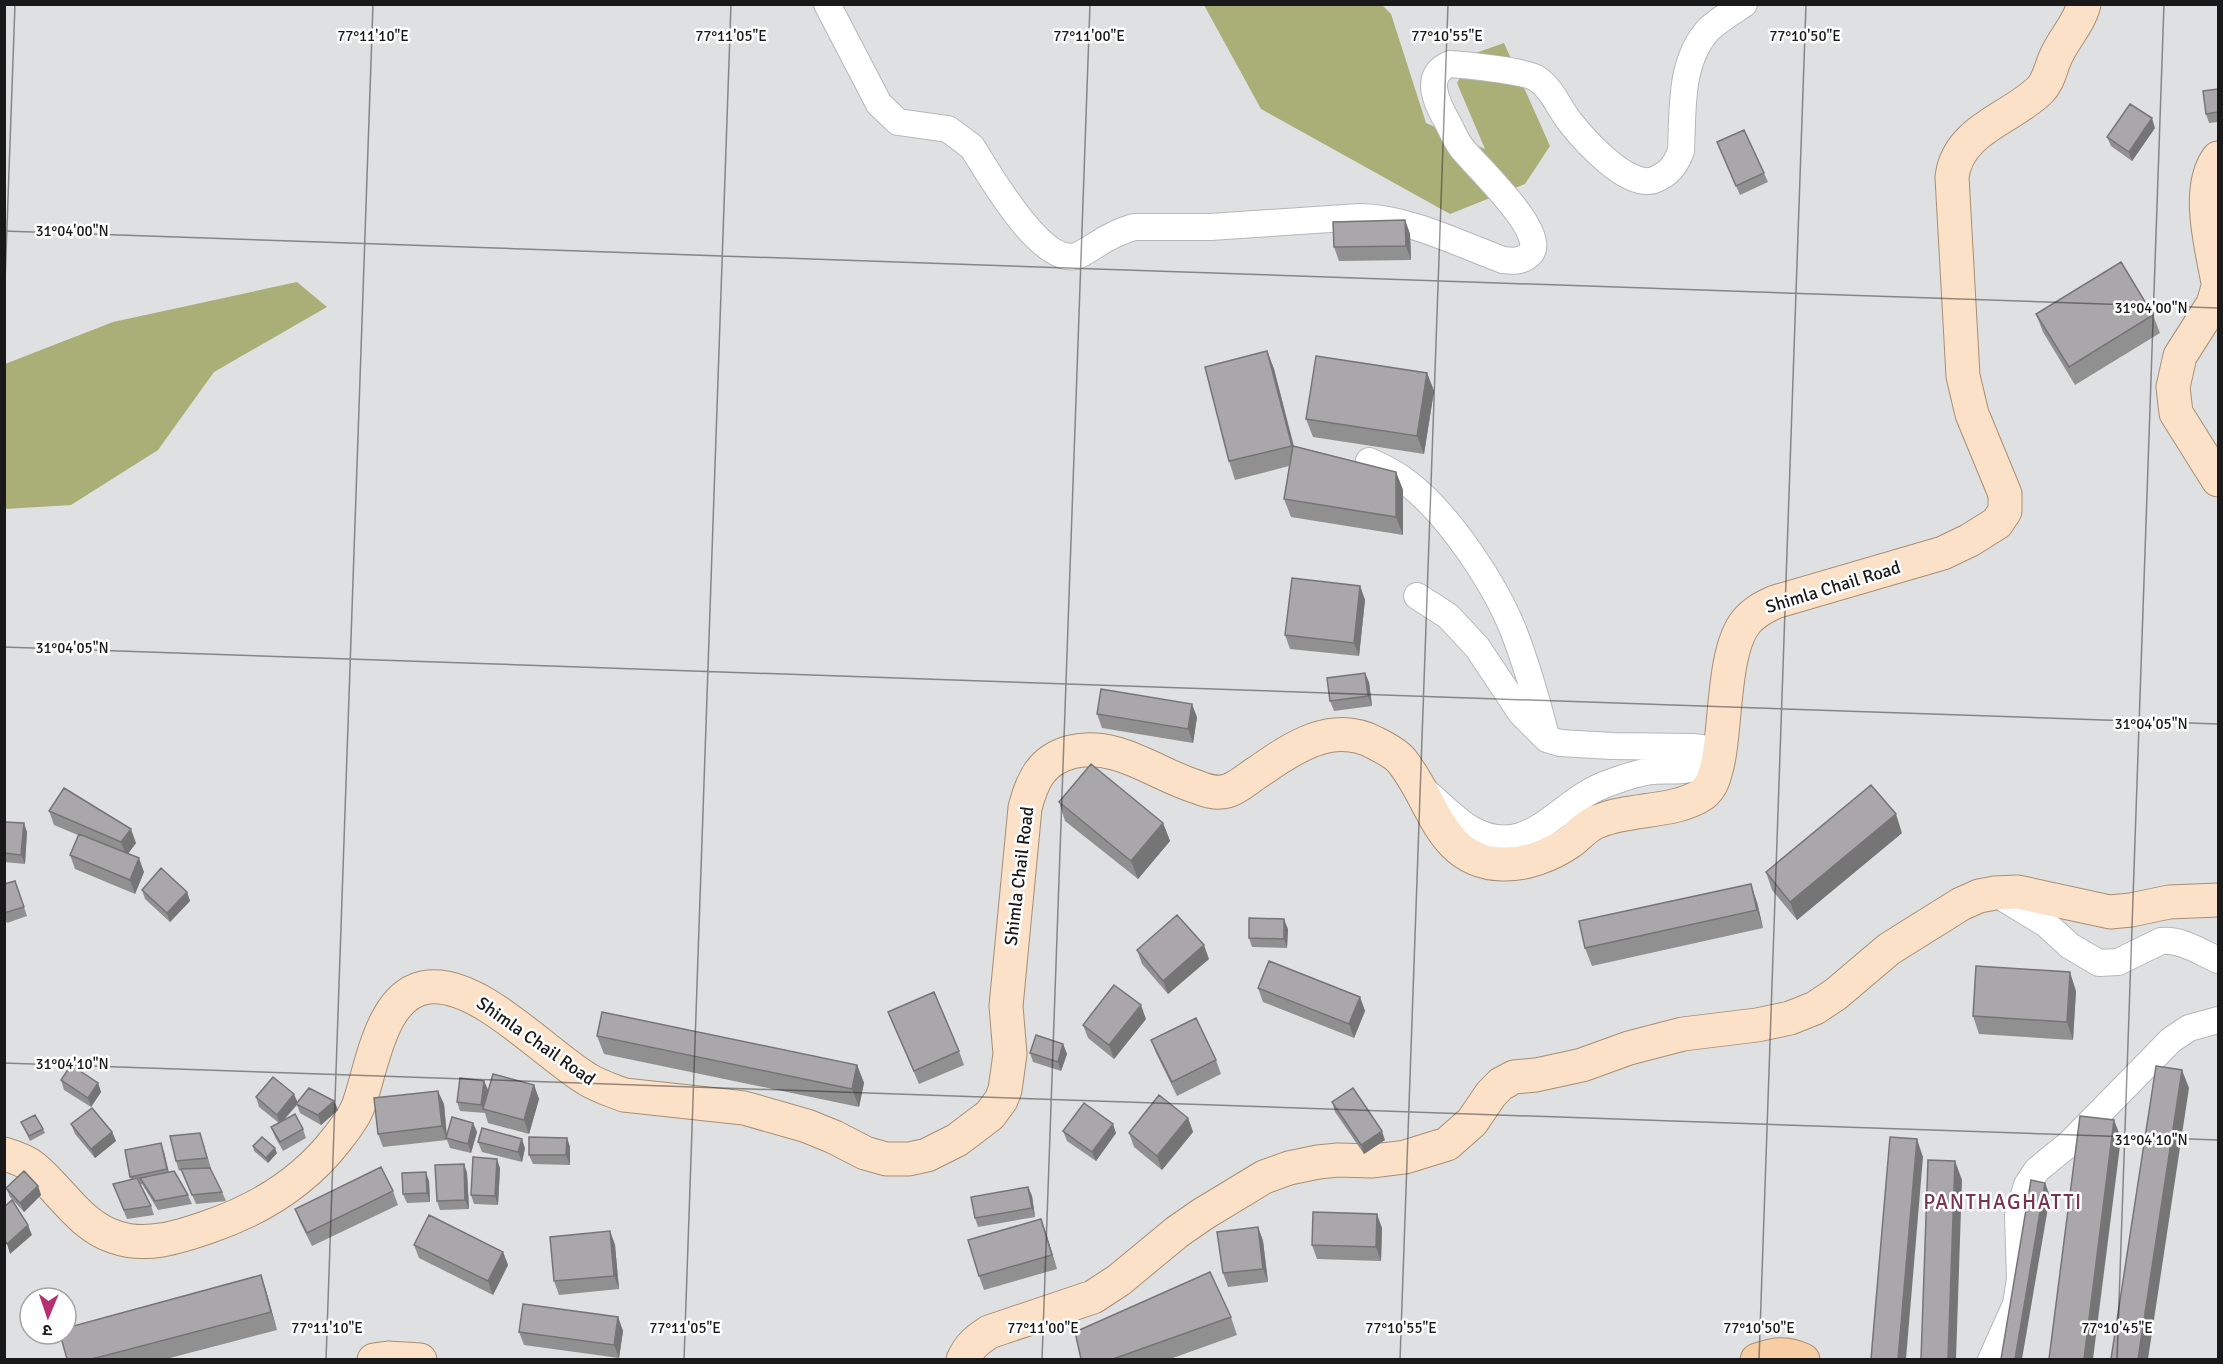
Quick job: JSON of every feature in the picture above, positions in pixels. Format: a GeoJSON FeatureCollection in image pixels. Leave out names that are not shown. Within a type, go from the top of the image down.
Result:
{"type":"FeatureCollection","features":[{"type":"Feature","properties":{"kind":"highway"},"geometry":{"type":"LineString","coordinates":[[1757,1359],[1783,1353],[1803,1359]]}},
{"type":"Feature","properties":{"kind":"main road","name":"Shimla Chail Road"},"geometry":{"type":"LineString","coordinates":[[4,1154],[32,1166],[90,1225],[115,1237],[142,1242],[171,1239],[238,1217],[283,1191],[305,1173],[337,1140],[358,1107],[376,1047],[391,1013],[402,998],[414,990],[430,986],[452,988],[482,1001],[587,1079],[606,1089],[624,1095],[744,1108],[807,1126],[865,1153],[886,1159],[909,1159],[927,1155],[957,1140],[990,1115],[1005,1090],[1010,1054],[1006,1006],[1024,819],[1029,791],[1035,777],[1043,766],[1059,756],[1075,751],[1101,750],[1123,755],[1186,784],[1218,792],[1229,790],[1282,755],[1307,742],[1330,734],[1362,736],[1399,757],[1457,849],[1468,856],[1486,862],[1502,864],[1521,863],[1553,852],[1596,822],[1611,816],[1677,804],[1703,794],[1712,785],[1720,753],[1734,650],[1739,633],[1746,622],[1759,610],[1775,602],[1943,553],[1970,540],[1997,523],[2002,516],[2006,504],[2005,494],[1972,414],[1963,376],[1952,177],[1958,157],[1981,129],[2031,98],[2045,84],[2057,54],[2082,12],[2084,4]]}},
{"type":"Feature","properties":{"kind":"main road"},"geometry":{"type":"LineString","coordinates":[[2218,158],[2210,173],[2207,206],[2218,285],[2213,304],[2180,356],[2173,387],[2176,413],[2218,480]]}},
{"type":"Feature","properties":{"kind":"main road"},"geometry":{"type":"LineString","coordinates":[[963,1359],[976,1340],[989,1332],[1093,1297],[1109,1287],[1177,1232],[1264,1177],[1289,1168],[1318,1162],[1373,1161],[1405,1157],[1447,1144],[1472,1122],[1491,1094],[1501,1084],[1514,1077],[1536,1075],[1582,1065],[1629,1048],[1683,1034],[1757,1025],[1790,1018],[1815,1008],[1836,994],[1889,949],[1961,904],[1995,892],[2018,892],[2110,912],[2169,902],[2218,900]]}},
{"type":"Feature","properties":{"kind":"main road"},"geometry":{"type":"LineString","coordinates":[[374,1359],[420,1359]]}},
{"type":"Feature","properties":{"kind":"street"},"geometry":{"type":"LineString","coordinates":[[827,4],[879,104],[890,116],[898,122],[948,129],[961,137],[972,147],[1022,221],[1044,244],[1060,254],[1074,257],[1122,230],[1134,227],[1210,227],[1360,217],[1398,222],[1514,262],[1527,257],[1533,251],[1532,236],[1513,206],[1461,147],[1434,93],[1434,79],[1438,72],[1450,64],[1534,76],[1547,88],[1569,121],[1596,150],[1636,180],[1649,182],[1663,177],[1672,170],[1677,162],[1680,151],[1685,83],[1689,65],[1701,40],[1710,29],[1744,4]]}},
{"type":"Feature","properties":{"kind":"street"},"geometry":{"type":"LineString","coordinates":[[1369,461],[1409,484],[1449,525],[1484,577],[1505,611],[1514,632],[1535,693],[1547,739]]}},
{"type":"Feature","properties":{"kind":"street"},"geometry":{"type":"LineString","coordinates":[[1417,596],[1448,616],[1477,647],[1521,713],[1547,739],[1612,746],[1692,747],[1701,748],[1705,753],[1702,763],[1692,768],[1652,771],[1606,783],[1588,792],[1541,828],[1509,840],[1498,839],[1468,828],[1417,786]]}},
{"type":"Feature","properties":{"kind":"street"},"geometry":{"type":"LineString","coordinates":[[1995,892],[2046,924],[2070,946],[2099,963],[2118,962],[2161,941],[2185,945],[2218,960]]}},
{"type":"Feature","properties":{"kind":"street"},"geometry":{"type":"LineString","coordinates":[[1991,1359],[2016,1304],[2020,1279],[2018,1215],[2023,1193],[2037,1170],[2070,1143],[2171,1040],[2189,1028],[2218,1020]]}},
{"type":"Feature","properties":{"kind":"green space"},"geometry":{"type":"Polygon","coordinates":[[[1204,5],[1382,5],[1391,14],[1426,123],[1485,149],[1457,83],[1473,54],[1504,43],[1550,146],[1525,184],[1450,214],[1261,109],[1204,5]]]}},
{"type":"Feature","properties":{"kind":"green space"},"geometry":{"type":"Polygon","coordinates":[[[297,282],[327,307],[214,372],[158,450],[71,505],[5,509],[5,364],[113,322],[297,282]]]}},
{"type":"Feature","properties":{"kind":"building"},"geometry":{"type":"Polygon","coordinates":[[[2218,89],[2218,112],[2206,114],[2203,91],[2218,89]]]}},
{"type":"Feature","properties":{"kind":"building"},"geometry":{"type":"Polygon","coordinates":[[[2130,104],[2152,118],[2129,152],[2107,137],[2130,104]]]}},
{"type":"Feature","properties":{"kind":"building"},"geometry":{"type":"Polygon","coordinates":[[[1744,130],[1764,173],[1736,186],[1717,142],[1744,130]]]}},
{"type":"Feature","properties":{"kind":"building"},"geometry":{"type":"Polygon","coordinates":[[[1405,220],[1406,246],[1334,247],[1333,222],[1405,220]]]}},
{"type":"Feature","properties":{"kind":"building"},"geometry":{"type":"Polygon","coordinates":[[[2121,262],[2153,315],[2069,367],[2036,314],[2121,262]]]}},
{"type":"Feature","properties":{"kind":"building"},"geometry":{"type":"Polygon","coordinates":[[[1267,351],[1292,446],[1229,461],[1205,367],[1267,351]]]}},
{"type":"Feature","properties":{"kind":"building"},"geometry":{"type":"Polygon","coordinates":[[[1316,356],[1427,373],[1417,436],[1306,419],[1316,356]]]}},
{"type":"Feature","properties":{"kind":"building"},"geometry":{"type":"Polygon","coordinates":[[[1293,446],[1396,472],[1396,517],[1284,499],[1293,446]]]}},
{"type":"Feature","properties":{"kind":"building"},"geometry":{"type":"Polygon","coordinates":[[[1292,578],[1360,586],[1354,643],[1285,635],[1292,578]]]}},
{"type":"Feature","properties":{"kind":"building"},"geometry":{"type":"Polygon","coordinates":[[[1365,673],[1368,696],[1330,701],[1327,678],[1365,673]]]}},
{"type":"Feature","properties":{"kind":"building"},"geometry":{"type":"Polygon","coordinates":[[[1101,689],[1192,704],[1188,729],[1097,714],[1101,689]]]}},
{"type":"Feature","properties":{"kind":"building"},"geometry":{"type":"Polygon","coordinates":[[[1091,764],[1163,823],[1131,861],[1059,802],[1091,764]]]}},
{"type":"Feature","properties":{"kind":"building"},"geometry":{"type":"Polygon","coordinates":[[[1871,785],[1896,814],[1790,902],[1766,872],[1871,785]]]}},
{"type":"Feature","properties":{"kind":"building"},"geometry":{"type":"Polygon","coordinates":[[[64,788],[131,829],[121,842],[49,811],[64,788]]]}},
{"type":"Feature","properties":{"kind":"building"},"geometry":{"type":"Polygon","coordinates":[[[4,822],[24,823],[21,855],[4,853],[4,822]]]}},
{"type":"Feature","properties":{"kind":"building"},"geometry":{"type":"Polygon","coordinates":[[[79,834],[139,858],[130,880],[70,855],[79,834]]]}},
{"type":"Feature","properties":{"kind":"building"},"geometry":{"type":"Polygon","coordinates":[[[161,868],[187,892],[167,913],[142,890],[161,868]]]}},
{"type":"Feature","properties":{"kind":"building"},"geometry":{"type":"Polygon","coordinates":[[[15,881],[24,907],[4,913],[4,884],[15,881]]]}},
{"type":"Feature","properties":{"kind":"building"},"geometry":{"type":"Polygon","coordinates":[[[1751,884],[1757,910],[1585,948],[1579,921],[1751,884]]]}},
{"type":"Feature","properties":{"kind":"building"},"geometry":{"type":"Polygon","coordinates":[[[1177,915],[1204,945],[1163,981],[1137,950],[1177,915]]]}},
{"type":"Feature","properties":{"kind":"building"},"geometry":{"type":"Polygon","coordinates":[[[1249,918],[1284,919],[1284,939],[1249,938],[1249,918]]]}},
{"type":"Feature","properties":{"kind":"building"},"geometry":{"type":"Polygon","coordinates":[[[1269,961],[1360,997],[1349,1024],[1258,988],[1269,961]]]}},
{"type":"Feature","properties":{"kind":"building"},"geometry":{"type":"Polygon","coordinates":[[[1976,966],[2070,972],[2067,1022],[1973,1016],[1976,966]]]}},
{"type":"Feature","properties":{"kind":"building"},"geometry":{"type":"Polygon","coordinates":[[[1114,985],[1141,1005],[1109,1045],[1083,1025],[1114,985]]]}},
{"type":"Feature","properties":{"kind":"building"},"geometry":{"type":"Polygon","coordinates":[[[934,992],[959,1051],[914,1071],[888,1012],[934,992]]]}},
{"type":"Feature","properties":{"kind":"building"},"geometry":{"type":"Polygon","coordinates":[[[602,1012],[857,1065],[852,1089],[597,1036],[602,1012]]]}},
{"type":"Feature","properties":{"kind":"building"},"geometry":{"type":"Polygon","coordinates":[[[1196,1018],[1216,1060],[1172,1082],[1151,1040],[1196,1018]]]}},
{"type":"Feature","properties":{"kind":"building"},"geometry":{"type":"Polygon","coordinates":[[[1036,1035],[1063,1044],[1058,1062],[1030,1053],[1036,1035]]]}},
{"type":"Feature","properties":{"kind":"building"},"geometry":{"type":"Polygon","coordinates":[[[71,1065],[98,1083],[88,1098],[61,1080],[71,1065]]]}},
{"type":"Feature","properties":{"kind":"building"},"geometry":{"type":"Polygon","coordinates":[[[2156,1066],[2182,1070],[2138,1359],[2111,1359],[2156,1066]]]}},
{"type":"Feature","properties":{"kind":"building"},"geometry":{"type":"Polygon","coordinates":[[[493,1074],[534,1085],[524,1120],[483,1109],[493,1074]]]}},
{"type":"Feature","properties":{"kind":"building"},"geometry":{"type":"Polygon","coordinates":[[[273,1077],[294,1094],[277,1115],[256,1097],[273,1077]]]}},
{"type":"Feature","properties":{"kind":"building"},"geometry":{"type":"Polygon","coordinates":[[[460,1078],[484,1081],[481,1105],[457,1102],[460,1078]]]}},
{"type":"Feature","properties":{"kind":"building"},"geometry":{"type":"Polygon","coordinates":[[[309,1088],[334,1101],[318,1115],[296,1104],[309,1088]]]}},
{"type":"Feature","properties":{"kind":"building"},"geometry":{"type":"Polygon","coordinates":[[[1353,1088],[1382,1131],[1361,1145],[1332,1102],[1353,1088]]]}},
{"type":"Feature","properties":{"kind":"building"},"geometry":{"type":"Polygon","coordinates":[[[438,1091],[442,1126],[378,1134],[374,1098],[438,1091]]]}},
{"type":"Feature","properties":{"kind":"building"},"geometry":{"type":"Polygon","coordinates":[[[1159,1095],[1188,1118],[1157,1156],[1129,1133],[1159,1095]]]}},
{"type":"Feature","properties":{"kind":"building"},"geometry":{"type":"Polygon","coordinates":[[[1084,1103],[1113,1124],[1092,1152],[1063,1131],[1084,1103]]]}},
{"type":"Feature","properties":{"kind":"building"},"geometry":{"type":"Polygon","coordinates":[[[92,1108],[112,1132],[91,1149],[71,1124],[92,1108]]]}},
{"type":"Feature","properties":{"kind":"building"},"geometry":{"type":"Polygon","coordinates":[[[295,1114],[303,1129],[280,1142],[271,1127],[295,1114]]]}},
{"type":"Feature","properties":{"kind":"building"},"geometry":{"type":"Polygon","coordinates":[[[35,1115],[43,1129],[29,1136],[21,1122],[35,1115]]]}},
{"type":"Feature","properties":{"kind":"building"},"geometry":{"type":"Polygon","coordinates":[[[2080,1116],[2114,1120],[2084,1359],[2049,1359],[2080,1116]]]}},
{"type":"Feature","properties":{"kind":"building"},"geometry":{"type":"Polygon","coordinates":[[[452,1117],[473,1123],[468,1144],[446,1138],[452,1117]]]}},
{"type":"Feature","properties":{"kind":"building"},"geometry":{"type":"Polygon","coordinates":[[[482,1128],[522,1139],[518,1152],[478,1142],[482,1128]]]}},
{"type":"Feature","properties":{"kind":"building"},"geometry":{"type":"Polygon","coordinates":[[[200,1133],[207,1158],[176,1161],[170,1136],[200,1133]]]}},
{"type":"Feature","properties":{"kind":"building"},"geometry":{"type":"Polygon","coordinates":[[[262,1137],[275,1148],[266,1158],[253,1146],[262,1137]]]}},
{"type":"Feature","properties":{"kind":"building"},"geometry":{"type":"Polygon","coordinates":[[[529,1137],[567,1138],[566,1155],[529,1155],[529,1137]]]}},
{"type":"Feature","properties":{"kind":"building"},"geometry":{"type":"Polygon","coordinates":[[[1890,1137],[1917,1139],[1898,1359],[1871,1359],[1890,1137]]]}},
{"type":"Feature","properties":{"kind":"building"},"geometry":{"type":"Polygon","coordinates":[[[161,1143],[167,1169],[130,1177],[125,1150],[161,1143]]]}},
{"type":"Feature","properties":{"kind":"building"},"geometry":{"type":"Polygon","coordinates":[[[473,1157],[497,1159],[495,1196],[471,1195],[473,1157]]]}},
{"type":"Feature","properties":{"kind":"building"},"geometry":{"type":"Polygon","coordinates":[[[1928,1160],[1955,1161],[1948,1359],[1921,1359],[1928,1160]]]}},
{"type":"Feature","properties":{"kind":"building"},"geometry":{"type":"Polygon","coordinates":[[[464,1164],[465,1200],[437,1201],[435,1165],[464,1164]]]}},
{"type":"Feature","properties":{"kind":"building"},"geometry":{"type":"Polygon","coordinates":[[[381,1167],[393,1191],[307,1233],[295,1209],[381,1167]]]}},
{"type":"Feature","properties":{"kind":"building"},"geometry":{"type":"Polygon","coordinates":[[[210,1168],[222,1192],[192,1195],[181,1169],[210,1168]]]}},
{"type":"Feature","properties":{"kind":"building"},"geometry":{"type":"Polygon","coordinates":[[[24,1171],[38,1186],[20,1203],[6,1188],[24,1171]]]}},
{"type":"Feature","properties":{"kind":"building"},"geometry":{"type":"Polygon","coordinates":[[[174,1171],[188,1195],[155,1201],[140,1178],[174,1171]]]}},
{"type":"Feature","properties":{"kind":"building"},"geometry":{"type":"Polygon","coordinates":[[[426,1172],[427,1193],[403,1194],[402,1173],[426,1172]]]}},
{"type":"Feature","properties":{"kind":"building"},"geometry":{"type":"Polygon","coordinates":[[[137,1178],[151,1206],[124,1210],[113,1184],[137,1178]]]}},
{"type":"Feature","properties":{"kind":"building"},"geometry":{"type":"Polygon","coordinates":[[[2031,1180],[2045,1183],[2015,1359],[2001,1359],[2031,1180]]]}},
{"type":"Feature","properties":{"kind":"building"},"geometry":{"type":"Polygon","coordinates":[[[1028,1187],[1032,1208],[975,1218],[971,1197],[1028,1187]]]}},
{"type":"Feature","properties":{"kind":"building"},"geometry":{"type":"Polygon","coordinates":[[[12,1200],[28,1225],[7,1244],[4,1240],[4,1207],[12,1200]]]}},
{"type":"Feature","properties":{"kind":"building"},"geometry":{"type":"Polygon","coordinates":[[[1313,1212],[1377,1214],[1376,1247],[1312,1245],[1313,1212]]]}},
{"type":"Feature","properties":{"kind":"building"},"geometry":{"type":"Polygon","coordinates":[[[429,1215],[503,1252],[488,1281],[414,1245],[429,1215]]]}},
{"type":"Feature","properties":{"kind":"building"},"geometry":{"type":"Polygon","coordinates":[[[1041,1219],[1052,1255],[979,1276],[968,1240],[1041,1219]]]}},
{"type":"Feature","properties":{"kind":"building"},"geometry":{"type":"Polygon","coordinates":[[[1258,1227],[1263,1269],[1223,1273],[1217,1232],[1258,1227]]]}},
{"type":"Feature","properties":{"kind":"building"},"geometry":{"type":"Polygon","coordinates":[[[610,1231],[614,1276],[554,1281],[550,1237],[610,1231]]]}},
{"type":"Feature","properties":{"kind":"building"},"geometry":{"type":"Polygon","coordinates":[[[1210,1272],[1231,1317],[1113,1359],[1081,1359],[1075,1332],[1210,1272]]]}},
{"type":"Feature","properties":{"kind":"building"},"geometry":{"type":"Polygon","coordinates":[[[261,1275],[271,1312],[92,1359],[67,1359],[63,1346],[78,1346],[78,1325],[261,1275]]]}},
{"type":"Feature","properties":{"kind":"building"},"geometry":{"type":"Polygon","coordinates":[[[523,1304],[618,1317],[614,1345],[519,1332],[523,1304]]]}},
{"type":"Feature","properties":{"kind":"district","name":"PANTHAGHATTI"},"geometry":{"type":"Point","coordinates":[2003,1202]}}]}
